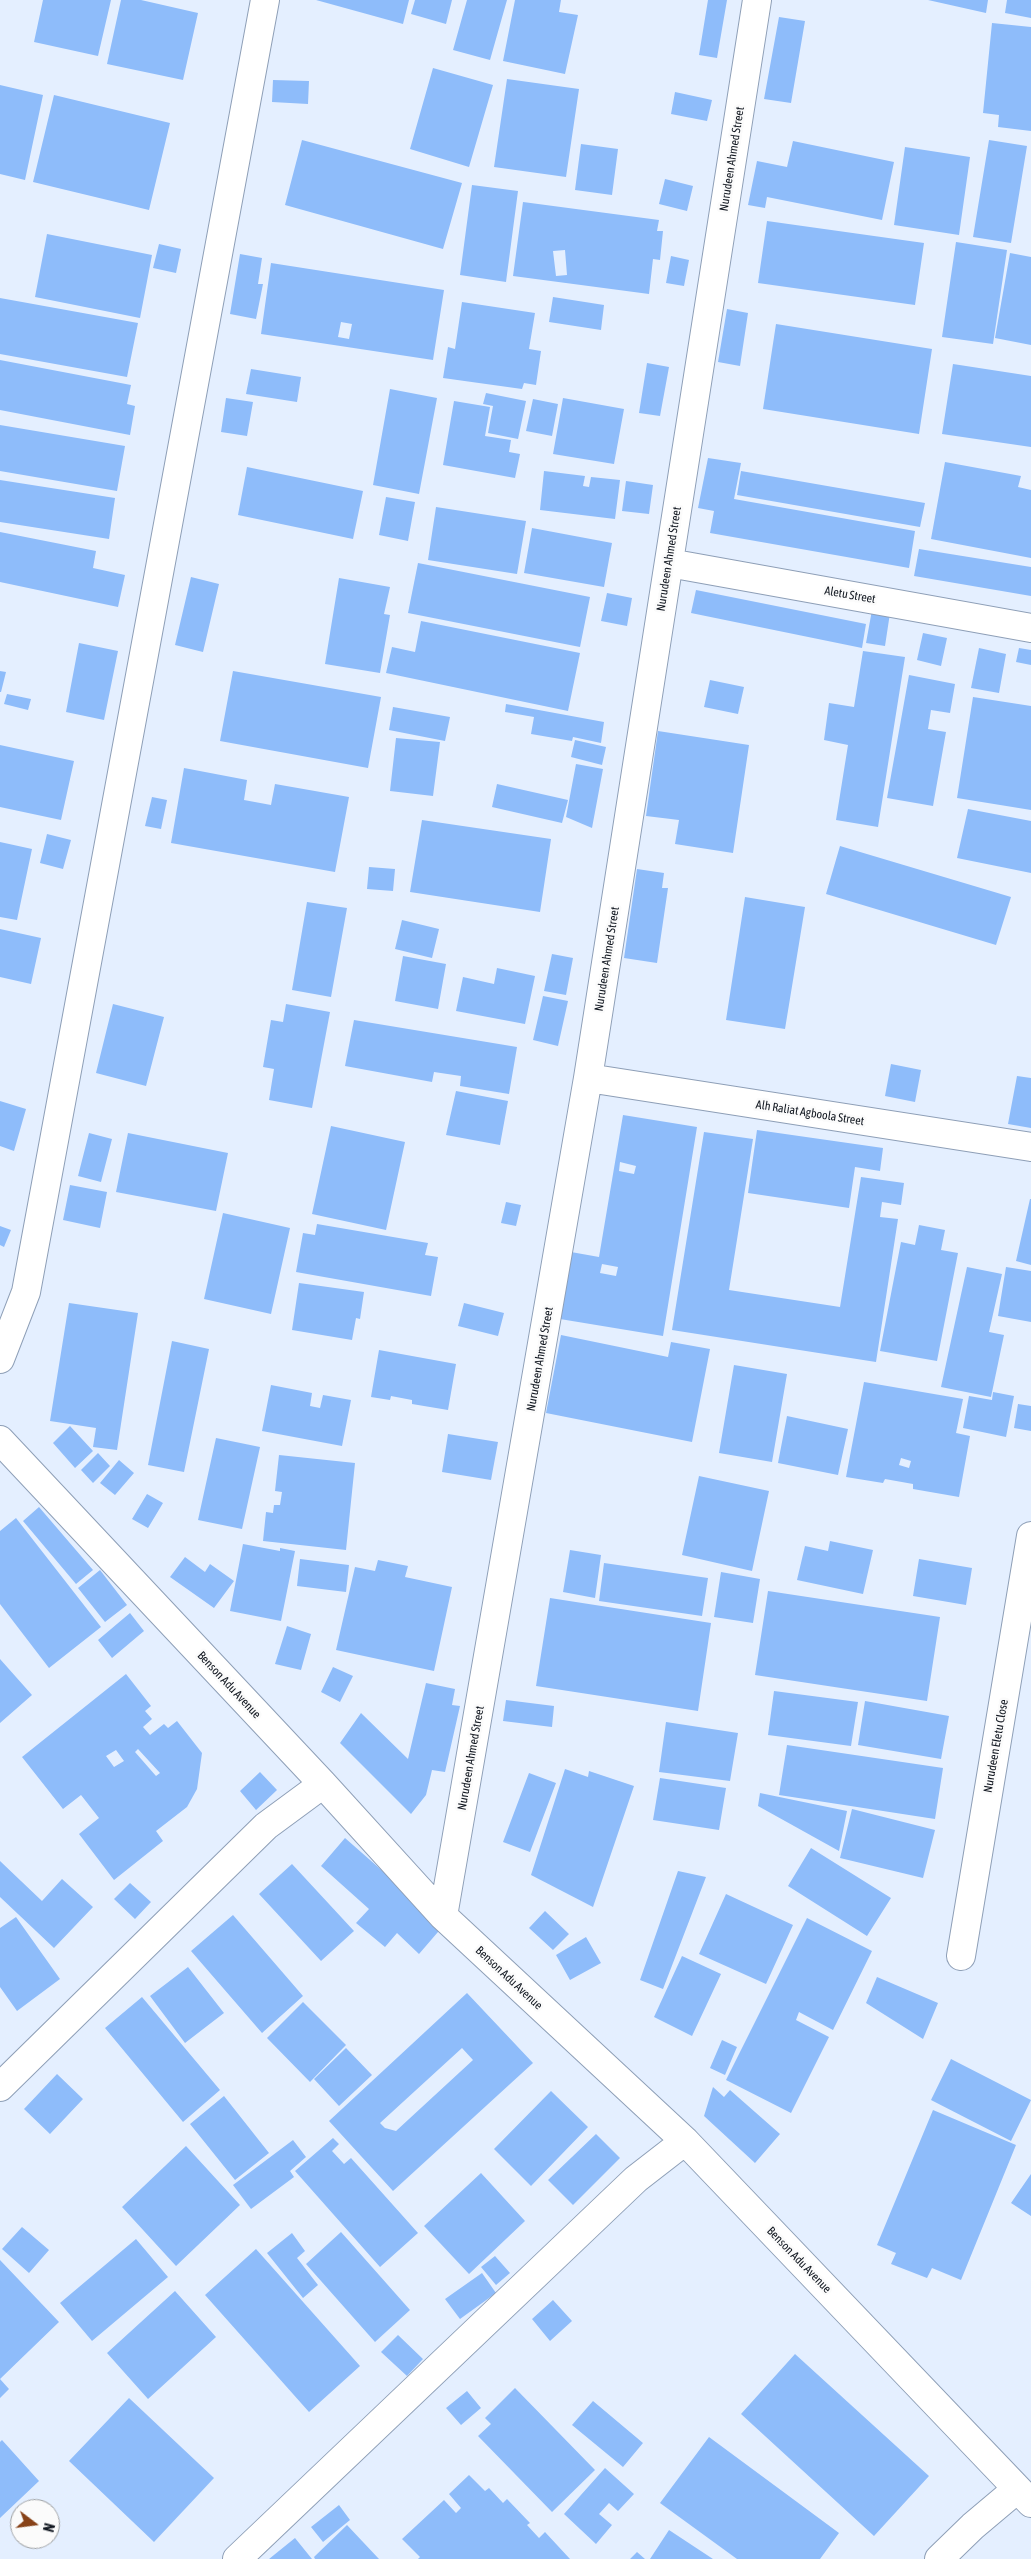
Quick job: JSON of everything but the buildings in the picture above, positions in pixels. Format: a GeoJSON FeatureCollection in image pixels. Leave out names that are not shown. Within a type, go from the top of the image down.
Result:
{"type":"FeatureCollection","features":[{"type":"Feature","properties":{"kind":"street"},"geometry":{"type":"LineString","coordinates":[[0,1359],[26,1292],[265,0]]}},
{"type":"Feature","properties":{"kind":"street","name":"Nurudeen Ahmed Street"},"geometry":{"type":"LineString","coordinates":[[444,1916],[588,1078],[757,0]]}},
{"type":"Feature","properties":{"kind":"street","name":"Aletu Street"},"geometry":{"type":"LineString","coordinates":[[669,563],[1031,628]]}},
{"type":"Feature","properties":{"kind":"street","name":"Alh Raliat Agboola Street"},"geometry":{"type":"LineString","coordinates":[[588,1078],[1031,1147]]}},
{"type":"Feature","properties":{"kind":"street","name":"Benson Adu Avenue"},"geometry":{"type":"LineString","coordinates":[[6,1457],[323,1784],[444,1916],[685,2141],[1024,2496]]}},
{"type":"Feature","properties":{"kind":"street","name":"Nurudeen Eletu Close"},"geometry":{"type":"LineString","coordinates":[[960,1956],[1031,1536]]}},
{"type":"Feature","properties":{"kind":"street"},"geometry":{"type":"LineString","coordinates":[[0,2087],[266,1826],[323,1784]]}},
{"type":"Feature","properties":{"kind":"street"},"geometry":{"type":"LineString","coordinates":[[237,2559],[636,2179],[685,2141]]}},
{"type":"Feature","properties":{"kind":"street"},"geometry":{"type":"LineString","coordinates":[[939,2559],[973,2526],[1024,2496]]}}]}
